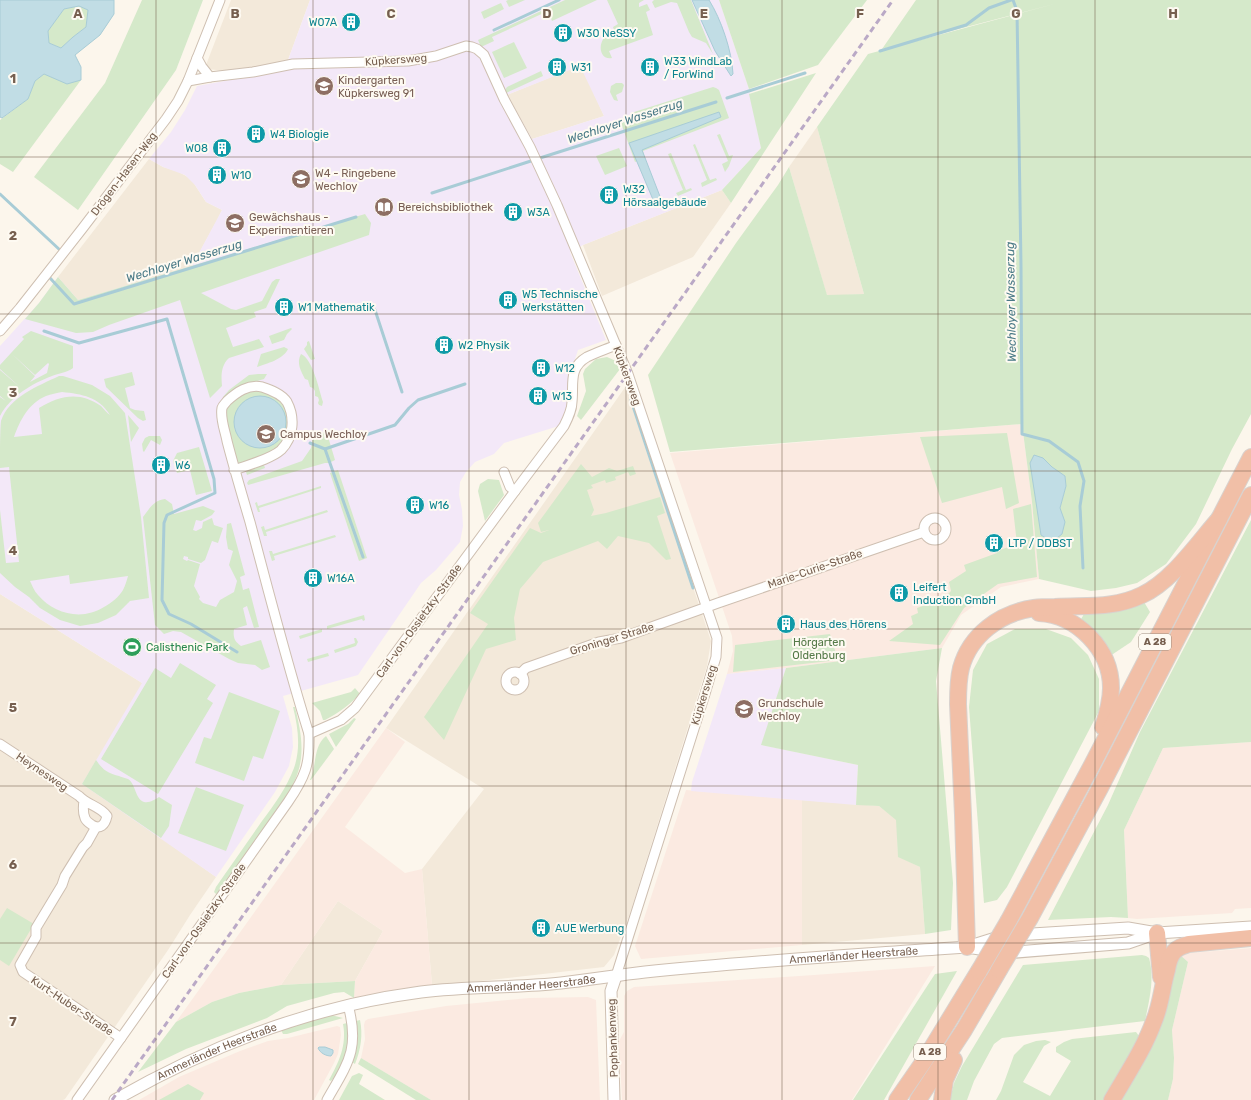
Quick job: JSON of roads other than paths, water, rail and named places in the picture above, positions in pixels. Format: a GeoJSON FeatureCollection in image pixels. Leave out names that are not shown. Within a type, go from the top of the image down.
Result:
{"type":"FeatureCollection","features":[{"type":"Feature","properties":{"kind":"highway","name":"A 28"},"geometry":{"type":"LineString","coordinates":[[898,1100],[980,971],[1009,920],[1092,765],[1251,457]]}},
{"type":"Feature","properties":{"kind":"highway","name":"A 28"},"geometry":{"type":"LineString","coordinates":[[918,1100],[964,1030],[1030,918],[1100,788],[1251,495]]}},
{"type":"Feature","properties":{"kind":"highway"},"geometry":{"type":"LineString","coordinates":[[967,947],[958,686],[961,669],[968,649],[981,633],[997,621],[1033,608],[1057,606],[1092,607],[1112,605],[1142,595],[1154,588],[1170,575],[1219,519]]}},
{"type":"Feature","properties":{"kind":"highway"},"geometry":{"type":"LineString","coordinates":[[1011,615],[1044,614],[1059,617],[1076,625],[1090,637],[1102,652],[1108,668],[1111,688],[1108,709],[1092,765]]}},
{"type":"Feature","properties":{"kind":"highway"},"geometry":{"type":"LineString","coordinates":[[1157,933],[1162,987]]}},
{"type":"Feature","properties":{"kind":"highway"},"geometry":{"type":"LineString","coordinates":[[1112,1100],[1151,1030],[1157,1013],[1169,962],[1174,952],[1180,947],[1189,944],[1251,938]]}},
{"type":"Feature","properties":{"kind":"highway"},"geometry":{"type":"LineString","coordinates":[[942,1100],[945,1080],[953,1064],[964,1030]]}},
{"type":"Feature","properties":{"kind":"street","name":"Drögen-Hasen-Weg"},"geometry":{"type":"LineString","coordinates":[[0,331],[82,229],[178,101],[188,81],[220,0]]}},
{"type":"Feature","properties":{"kind":"street","name":"Küpkersweg"},"geometry":{"type":"LineString","coordinates":[[188,81],[253,72],[293,64],[408,61],[436,56],[466,46],[472,47],[479,50],[484,55],[504,99],[530,147],[557,205],[632,385],[717,638],[716,657],[616,976]]}},
{"type":"Feature","properties":{"kind":"street"},"geometry":{"type":"LineString","coordinates":[[197,58],[210,77]]}},
{"type":"Feature","properties":{"kind":"street","name":"Carl-von-Ossietzky-Straße"},"geometry":{"type":"LineString","coordinates":[[309,734],[341,720],[355,708],[564,426],[572,403],[572,375],[577,367],[586,358],[616,345]]}},
{"type":"Feature","properties":{"kind":"street","name":"Carl-von-Ossietzky-Straße"},"geometry":{"type":"LineString","coordinates":[[77,1100],[299,785],[306,771],[309,734],[234,470],[221,416],[222,406],[235,394],[245,388],[257,386],[276,392],[285,399],[291,410],[293,424],[290,437],[281,450],[270,457],[234,470]]}},
{"type":"Feature","properties":{"kind":"street"},"geometry":{"type":"LineString","coordinates":[[504,472],[510,487],[515,491]]}},
{"type":"Feature","properties":{"kind":"street","name":"Marie-Curie-Straße"},"geometry":{"type":"LineString","coordinates":[[707,607],[924,532]]}},
{"type":"Feature","properties":{"kind":"street","name":"Groninger Straße"},"geometry":{"type":"LineString","coordinates":[[520,674],[526,668],[599,642],[621,638],[707,607]]}},
{"type":"Feature","properties":{"kind":"street","name":"Heynesweg"},"geometry":{"type":"LineString","coordinates":[[0,744],[84,801],[91,803],[104,812],[107,816],[103,826],[100,828],[96,827]]}},
{"type":"Feature","properties":{"kind":"street"},"geometry":{"type":"LineString","coordinates":[[84,801],[85,818],[87,822],[96,827]]}},
{"type":"Feature","properties":{"kind":"street","name":"Kurt-Huber-Straße"},"geometry":{"type":"LineString","coordinates":[[96,827],[65,876],[62,885],[36,928],[36,937],[20,965],[23,972],[121,1038]]}},
{"type":"Feature","properties":{"kind":"street","name":"Ammerländer Heerstraße"},"geometry":{"type":"LineString","coordinates":[[115,1100],[210,1051],[279,1026],[348,1005],[389,997],[424,992],[560,983],[652,972],[967,947],[1002,936],[1128,928],[1157,933],[1251,928]]}},
{"type":"Feature","properties":{"kind":"street","name":"Ammerländer Heerstraße"},"geometry":{"type":"LineString","coordinates":[[967,947],[1005,953],[1128,943],[1157,933]]}},
{"type":"Feature","properties":{"kind":"street","name":"Pophankenweg"},"geometry":{"type":"LineString","coordinates":[[614,1100],[611,991],[616,976]]}},
{"type":"Feature","properties":{"kind":"street"},"geometry":{"type":"LineString","coordinates":[[326,1100],[343,1072],[352,1047],[353,1030],[348,1005]]}},
{"type":"Feature","properties":{"kind":"water"},"geometry":{"type":"Polygon","coordinates":[[[0,0],[114,0],[114,14],[100,35],[75,55],[81,67],[81,80],[67,84],[44,74],[35,81],[28,99],[2,118],[0,117],[0,0]],[[79,6],[64,9],[48,31],[49,43],[61,48],[86,27],[88,10],[79,6]]]}},
{"type":"Feature","properties":{"kind":"water"},"geometry":{"type":"Polygon","coordinates":[[[692,0],[709,0],[722,26],[731,55],[733,74],[731,76],[715,51],[692,0]]]}},
{"type":"Feature","properties":{"kind":"water"},"geometry":{"type":"Polygon","coordinates":[[[719,112],[721,117],[642,150],[661,199],[654,202],[629,143],[719,112]]]}},
{"type":"Feature","properties":{"kind":"water"},"geometry":{"type":"Polygon","coordinates":[[[260,396],[270,398],[278,404],[284,412],[286,422],[284,432],[278,440],[270,446],[260,448],[250,446],[242,440],[236,432],[234,422],[236,412],[242,404],[250,398],[260,396]]]}},
{"type":"Feature","properties":{"kind":"water"},"geometry":{"type":"Polygon","coordinates":[[[1034,455],[1043,458],[1052,467],[1065,476],[1066,486],[1060,508],[1065,522],[1062,534],[1052,542],[1041,535],[1030,463],[1034,455]]]}},
{"type":"Feature","properties":{"kind":"water"},"geometry":{"type":"Polygon","coordinates":[[[325,1047],[333,1050],[333,1053],[331,1056],[325,1055],[320,1051],[318,1048],[325,1047]]]}},
{"type":"Feature","properties":{"kind":"waterway"},"geometry":{"type":"LineString","coordinates":[[494,30],[559,0]]}},
{"type":"Feature","properties":{"kind":"waterway","name":"Wechloyer Wasserzug"},"geometry":{"type":"LineString","coordinates":[[880,51],[966,25],[989,8],[1011,0]]}},
{"type":"Feature","properties":{"kind":"waterway","name":"Wechloyer Wasserzug"},"geometry":{"type":"LineString","coordinates":[[1013,0],[1017,11],[1022,434],[1049,441],[1078,462],[1084,481],[1080,506],[1083,568]]}},
{"type":"Feature","properties":{"kind":"waterway","name":"Wechloyer Wasserzug"},"geometry":{"type":"LineString","coordinates":[[727,98],[805,73]]}},
{"type":"Feature","properties":{"kind":"waterway","name":"Wechloyer Wasserzug"},"geometry":{"type":"LineString","coordinates":[[540,158],[716,102]]}},
{"type":"Feature","properties":{"kind":"waterway","name":"Wechloyer Wasserzug"},"geometry":{"type":"LineString","coordinates":[[432,193],[534,160]]}},
{"type":"Feature","properties":{"kind":"waterway","name":"Wechloyer Wasserzug"},"geometry":{"type":"LineString","coordinates":[[0,194],[61,251],[59,253]]}},
{"type":"Feature","properties":{"kind":"waterway","name":"Wechloyer Wasserzug"},"geometry":{"type":"LineString","coordinates":[[50,278],[74,304],[356,217]]}},
{"type":"Feature","properties":{"kind":"waterway"},"geometry":{"type":"LineString","coordinates":[[375,310],[402,392]]}},
{"type":"Feature","properties":{"kind":"waterway"},"geometry":{"type":"LineString","coordinates":[[44,331],[79,343],[167,319],[214,479],[215,493],[167,515],[164,523],[162,600],[169,614],[191,624],[237,652]]}},
{"type":"Feature","properties":{"kind":"waterway"},"geometry":{"type":"LineString","coordinates":[[325,449],[395,425],[409,408],[418,400],[465,384]]}},
{"type":"Feature","properties":{"kind":"waterway"},"geometry":{"type":"LineString","coordinates":[[631,400],[693,588]]}},
{"type":"Feature","properties":{"kind":"waterway"},"geometry":{"type":"LineString","coordinates":[[310,443],[325,449],[363,557]]}},
{"type":"Feature","properties":{"kind":"railway"},"geometry":{"type":"LineString","coordinates":[[112,1100],[893,0]]}},
{"type":"Feature","properties":{"kind":"place","name":"W07A"},"geometry":{"type":"Point","coordinates":[351,22]}},
{"type":"Feature","properties":{"kind":"place","name":"W30 NeSSY"},"geometry":{"type":"Point","coordinates":[563,33]}},
{"type":"Feature","properties":{"kind":"place","name":"W31"},"geometry":{"type":"Point","coordinates":[557,67]}},
{"type":"Feature","properties":{"kind":"place","name":"W33 WindLab / ForWind"},"geometry":{"type":"Point","coordinates":[650,67]}},
{"type":"Feature","properties":{"kind":"place","name":"Kindergarten Küpkersweg 91"},"geometry":{"type":"Point","coordinates":[324,86]}},
{"type":"Feature","properties":{"kind":"place","name":"W4 Biologie"},"geometry":{"type":"Point","coordinates":[256,134]}},
{"type":"Feature","properties":{"kind":"place","name":"W08"},"geometry":{"type":"Point","coordinates":[222,148]}},
{"type":"Feature","properties":{"kind":"place","name":"W10"},"geometry":{"type":"Point","coordinates":[217,175]}},
{"type":"Feature","properties":{"kind":"place","name":"W4 - Ringebene Wechloy"},"geometry":{"type":"Point","coordinates":[301,179]}},
{"type":"Feature","properties":{"kind":"place","name":"W32 Hörsaalgebäude"},"geometry":{"type":"Point","coordinates":[609,195]}},
{"type":"Feature","properties":{"kind":"place","name":"Bereichsbibliothek"},"geometry":{"type":"Point","coordinates":[384,207]}},
{"type":"Feature","properties":{"kind":"place","name":"W3A"},"geometry":{"type":"Point","coordinates":[513,212]}},
{"type":"Feature","properties":{"kind":"place","name":"Gewächshaus - Experimentieren"},"geometry":{"type":"Point","coordinates":[235,223]}},
{"type":"Feature","properties":{"kind":"place","name":"W5 Technische Werkstätten"},"geometry":{"type":"Point","coordinates":[508,300]}},
{"type":"Feature","properties":{"kind":"place","name":"W1 Mathematik"},"geometry":{"type":"Point","coordinates":[284,307]}},
{"type":"Feature","properties":{"kind":"place","name":"W2 Physik"},"geometry":{"type":"Point","coordinates":[444,345]}},
{"type":"Feature","properties":{"kind":"place","name":"W12"},"geometry":{"type":"Point","coordinates":[541,368]}},
{"type":"Feature","properties":{"kind":"place","name":"W13"},"geometry":{"type":"Point","coordinates":[538,396]}},
{"type":"Feature","properties":{"kind":"place","name":"Campus Wechloy"},"geometry":{"type":"Point","coordinates":[266,434]}},
{"type":"Feature","properties":{"kind":"place","name":"W6"},"geometry":{"type":"Point","coordinates":[161,465]}},
{"type":"Feature","properties":{"kind":"place","name":"W16"},"geometry":{"type":"Point","coordinates":[415,505]}},
{"type":"Feature","properties":{"kind":"place","name":"LTP / DDBST"},"geometry":{"type":"Point","coordinates":[994,543]}},
{"type":"Feature","properties":{"kind":"place","name":"W16A"},"geometry":{"type":"Point","coordinates":[313,578]}},
{"type":"Feature","properties":{"kind":"place","name":"Leifert Induction GmbH"},"geometry":{"type":"Point","coordinates":[899,593]}},
{"type":"Feature","properties":{"kind":"place","name":"Haus des Hörens"},"geometry":{"type":"Point","coordinates":[786,624]}},
{"type":"Feature","properties":{"kind":"place","name":"Calisthenic Park"},"geometry":{"type":"Point","coordinates":[132,647]}},
{"type":"Feature","properties":{"kind":"place","name":"Grundschule Wechloy"},"geometry":{"type":"Point","coordinates":[744,709]}},
{"type":"Feature","properties":{"kind":"place","name":"AUE Werbung"},"geometry":{"type":"Point","coordinates":[541,928]}},
{"type":"Feature","properties":{"kind":"park label","name":"Hörgarten Oldenburg"},"geometry":{"type":"Point","coordinates":[819,648]}}]}
